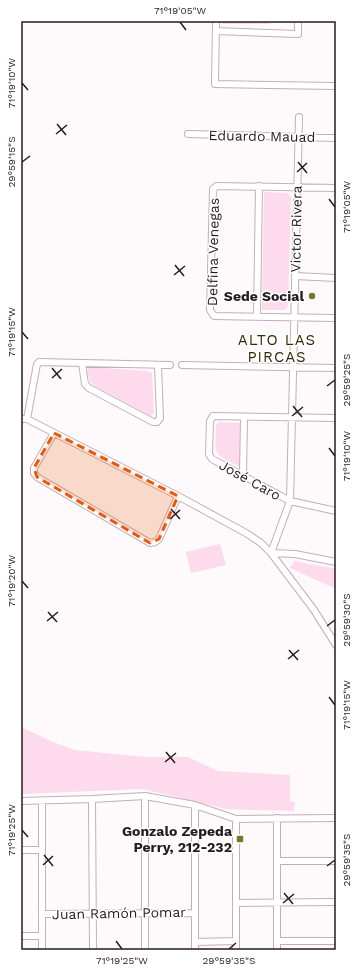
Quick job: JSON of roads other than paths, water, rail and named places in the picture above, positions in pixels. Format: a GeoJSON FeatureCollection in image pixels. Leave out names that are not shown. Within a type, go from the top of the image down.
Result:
{"type":"FeatureCollection","features":[{"type":"Feature","properties":{"kind":"street"},"geometry":{"type":"LineString","coordinates":[[216,21],[215,84],[336,86]]}},
{"type":"Feature","properties":{"kind":"street"},"geometry":{"type":"LineString","coordinates":[[216,31],[298,34],[298,21]]}},
{"type":"Feature","properties":{"kind":"street","name":"Victor Rivera"},"geometry":{"type":"LineString","coordinates":[[271,553],[290,502],[299,117]]}},
{"type":"Feature","properties":{"kind":"street","name":"Eduardo Mauad"},"geometry":{"type":"LineString","coordinates":[[188,134],[336,138]]}},
{"type":"Feature","properties":{"kind":"street","name":"Delfina Venegas"},"geometry":{"type":"LineString","coordinates":[[336,188],[297,186],[217,186],[213,189],[210,310],[214,316],[336,318]]}},
{"type":"Feature","properties":{"kind":"street"},"geometry":{"type":"LineString","coordinates":[[257,317],[259,186]]}},
{"type":"Feature","properties":{"kind":"street"},"geometry":{"type":"LineString","coordinates":[[295,276],[336,278]]}},
{"type":"Feature","properties":{"kind":"street"},"geometry":{"type":"LineString","coordinates":[[170,365],[39,362],[37,364],[24,419],[178,496],[246,533],[260,543],[271,553],[314,610],[336,646]]}},
{"type":"Feature","properties":{"kind":"street"},"geometry":{"type":"LineString","coordinates":[[82,363],[85,384],[89,388],[153,422],[157,422],[160,418],[158,365]]}},
{"type":"Feature","properties":{"kind":"street"},"geometry":{"type":"LineString","coordinates":[[182,365],[336,368]]}},
{"type":"Feature","properties":{"kind":"street","name":"José Caro"},"geometry":{"type":"LineString","coordinates":[[336,418],[213,416],[210,421],[208,454],[212,459],[290,502],[336,511]]}},
{"type":"Feature","properties":{"kind":"street"},"geometry":{"type":"LineString","coordinates":[[243,476],[244,417]]}},
{"type":"Feature","properties":{"kind":"street"},"geometry":{"type":"LineString","coordinates":[[54,433],[34,468],[34,473],[37,477],[150,542],[155,542],[159,539],[178,496]]}},
{"type":"Feature","properties":{"kind":"street"},"geometry":{"type":"LineString","coordinates":[[271,553],[295,554],[336,562]]}},
{"type":"Feature","properties":{"kind":"street"},"geometry":{"type":"LineString","coordinates":[[145,796],[146,950]]}},
{"type":"Feature","properties":{"kind":"street"},"geometry":{"type":"LineString","coordinates":[[21,801],[145,796],[195,805],[236,819],[336,818]]}},
{"type":"Feature","properties":{"kind":"street"},"geometry":{"type":"LineString","coordinates":[[92,799],[93,950]]}},
{"type":"Feature","properties":{"kind":"street"},"geometry":{"type":"LineString","coordinates":[[42,801],[42,950]]}},
{"type":"Feature","properties":{"kind":"street"},"geometry":{"type":"LineString","coordinates":[[195,805],[195,950]]}},
{"type":"Feature","properties":{"kind":"street"},"geometry":{"type":"LineString","coordinates":[[277,818],[277,950]]}},
{"type":"Feature","properties":{"kind":"street"},"geometry":{"type":"LineString","coordinates":[[236,819],[236,950]]}},
{"type":"Feature","properties":{"kind":"street"},"geometry":{"type":"LineString","coordinates":[[21,850],[42,850]]}},
{"type":"Feature","properties":{"kind":"street"},"geometry":{"type":"LineString","coordinates":[[277,861],[336,861]]}},
{"type":"Feature","properties":{"kind":"street"},"geometry":{"type":"LineString","coordinates":[[236,903],[336,902]]}},
{"type":"Feature","properties":{"kind":"street","name":"Juan Ramón Pomar"},"geometry":{"type":"LineString","coordinates":[[42,914],[195,912]]}},
{"type":"Feature","properties":{"kind":"street","name":"Juan Ramón Pomar"},"geometry":{"type":"LineString","coordinates":[[21,936],[42,936]]}},
{"type":"Feature","properties":{"kind":"street"},"geometry":{"type":"LineString","coordinates":[[195,942],[236,941]]}},
{"type":"Feature","properties":{"kind":"street"},"geometry":{"type":"LineString","coordinates":[[277,941],[336,941]]}},
{"type":"Feature","properties":{"kind":"place","name":"Sede Social"},"geometry":{"type":"Point","coordinates":[312,296]}},
{"type":"Feature","properties":{"kind":"place","name":"Gonzalo Zepeda Perry, 212-232"},"geometry":{"type":"Point","coordinates":[240,839]}},
{"type":"Feature","properties":{"kind":"district","name":"ALTO LAS PIRCAS"},"geometry":{"type":"Point","coordinates":[277,348]}}]}
